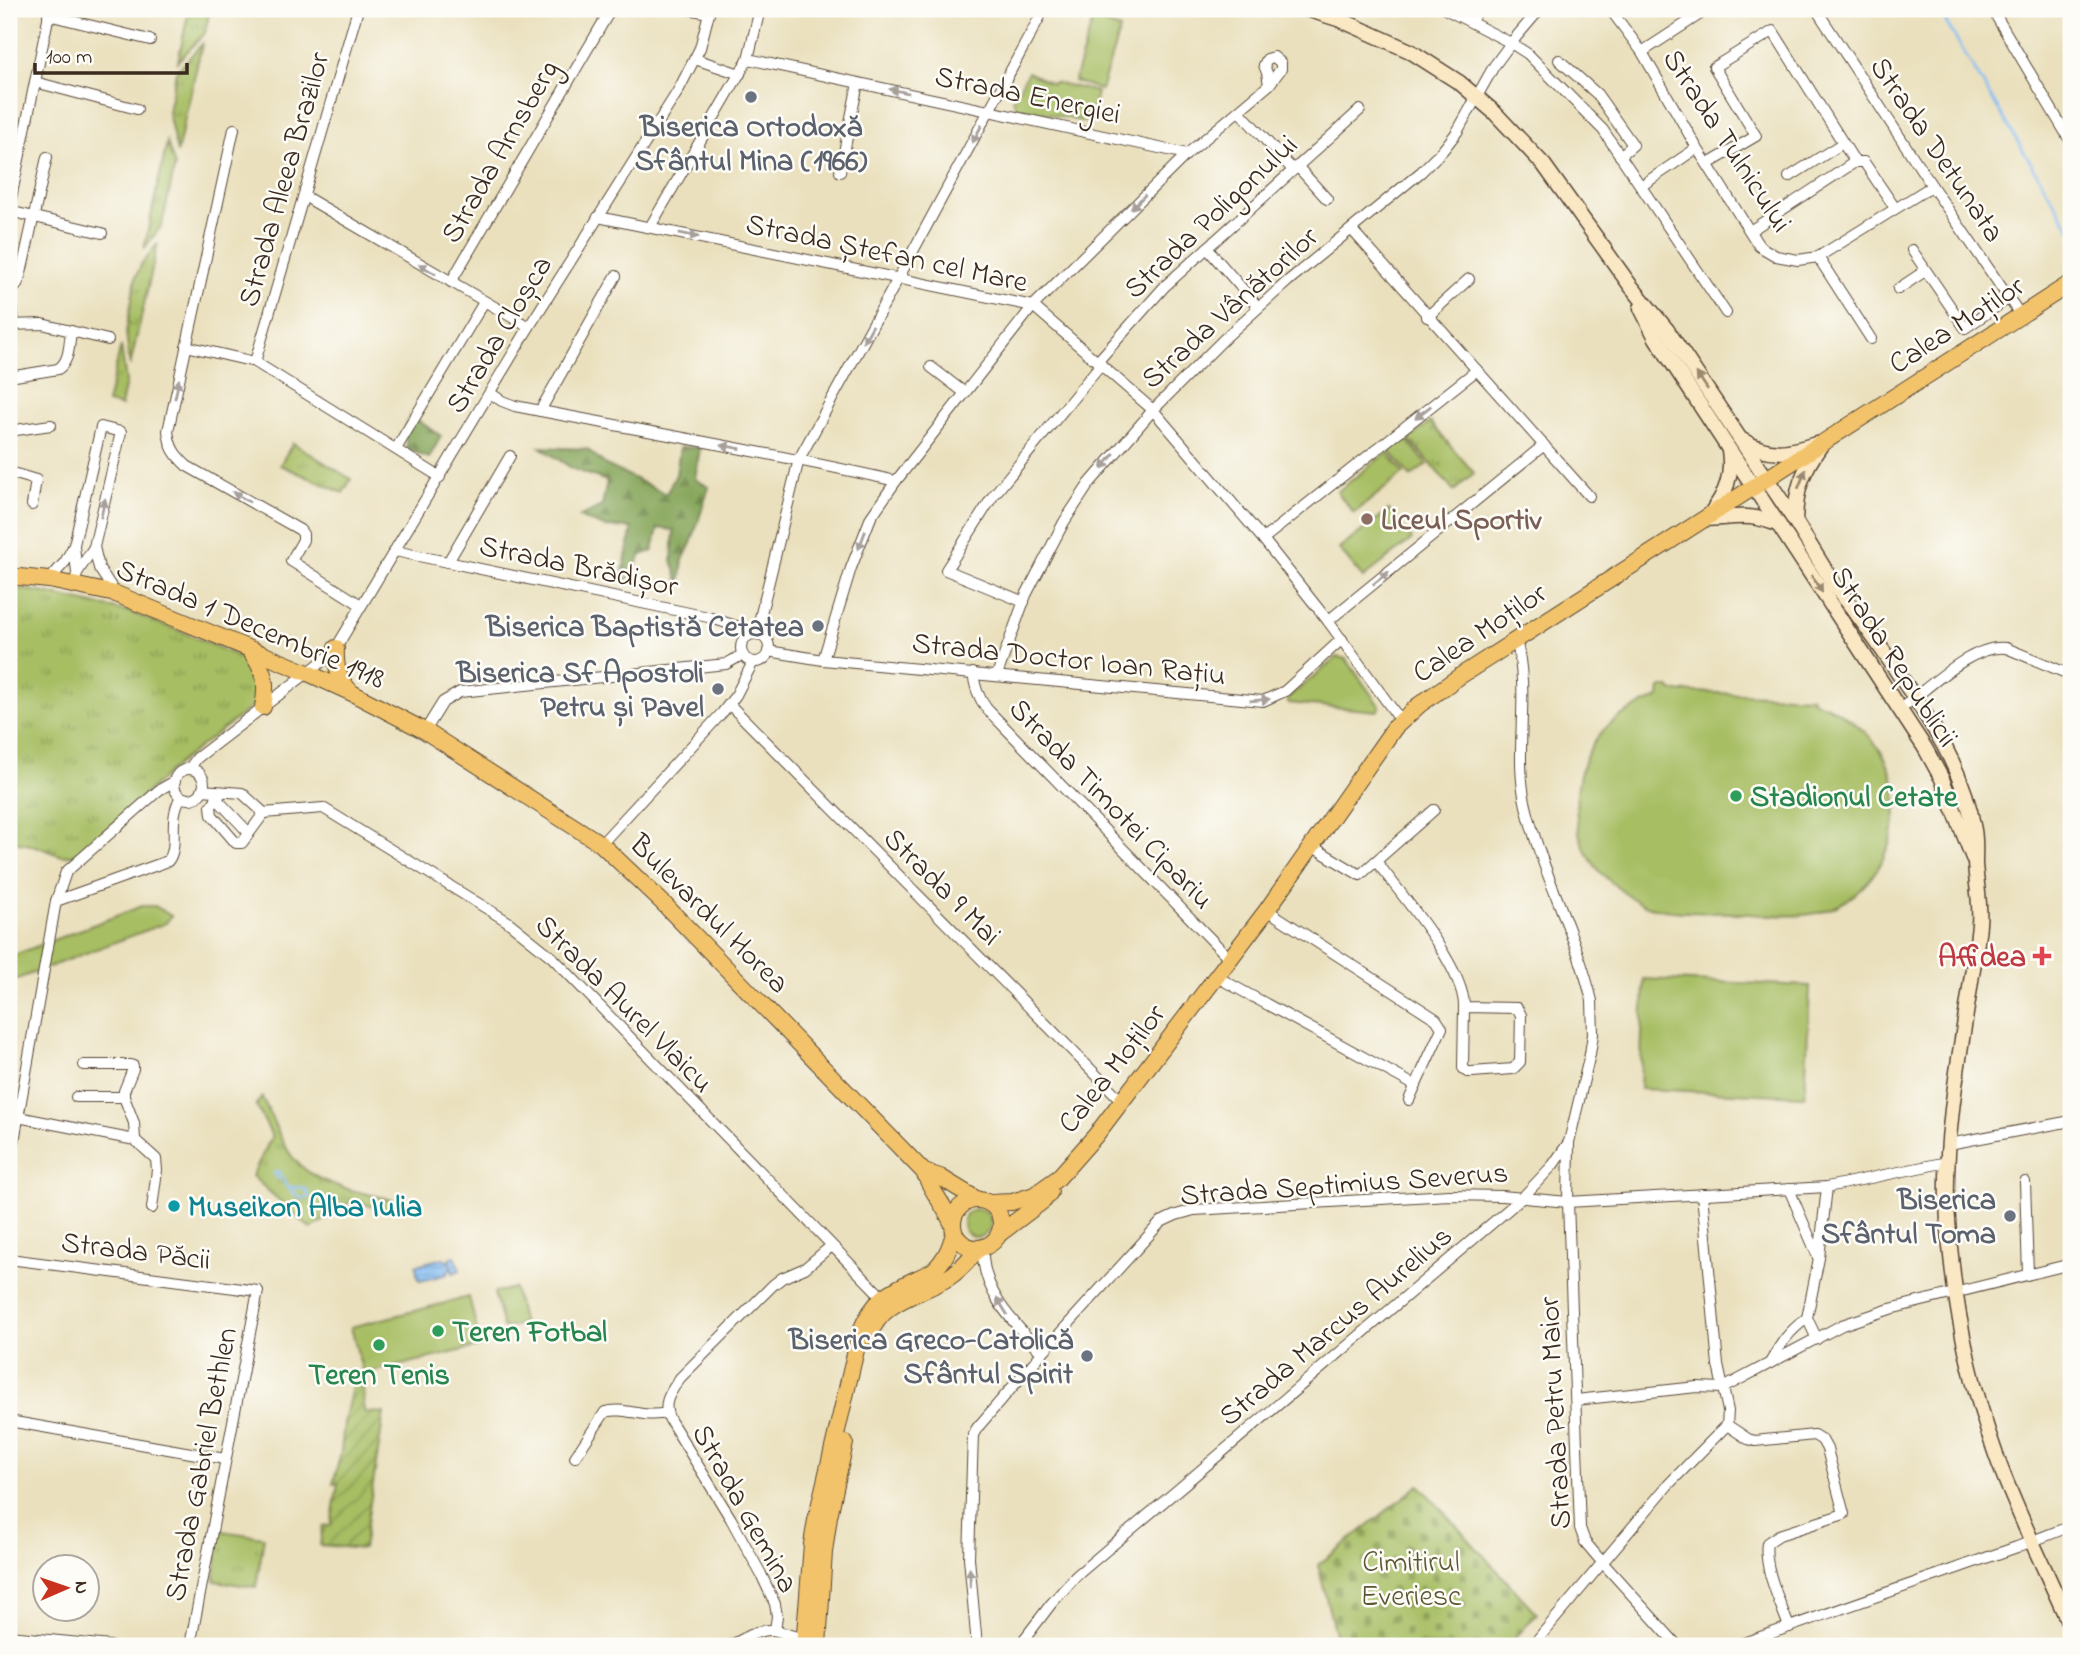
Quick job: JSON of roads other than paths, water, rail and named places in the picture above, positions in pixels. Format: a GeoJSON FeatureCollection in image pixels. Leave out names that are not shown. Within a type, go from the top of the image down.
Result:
{"type":"FeatureCollection","features":[{"type":"Feature","properties":{"kind":"main road"},"geometry":{"type":"LineString","coordinates":[[1306,9],[1340,20],[1410,51],[1460,83],[1478,97],[1544,164],[1630,285],[1656,338],[1734,442],[1788,524]]}},
{"type":"Feature","properties":{"kind":"main road","name":"Calea Moților"},"geometry":{"type":"LineString","coordinates":[[809,1644],[812,1544],[828,1465],[860,1333],[868,1312],[948,1278],[981,1248],[993,1243],[999,1234],[1044,1199],[1217,977],[1401,721],[1439,690],[2071,283]]}},
{"type":"Feature","properties":{"kind":"main road"},"geometry":{"type":"LineString","coordinates":[[1734,442],[1769,453],[1791,451],[1824,442]]}},
{"type":"Feature","properties":{"kind":"main road"},"geometry":{"type":"LineString","coordinates":[[1705,519],[1727,488],[1734,442]]}},
{"type":"Feature","properties":{"kind":"main road"},"geometry":{"type":"LineString","coordinates":[[1788,524],[1802,475],[1824,442]]}},
{"type":"Feature","properties":{"kind":"main road"},"geometry":{"type":"LineString","coordinates":[[1705,519],[1745,516],[1788,524]]}},
{"type":"Feature","properties":{"kind":"main road","name":"Strada Republicii"},"geometry":{"type":"LineString","coordinates":[[1788,524],[1858,613],[1915,698],[1952,760],[1975,832],[1979,922],[1947,1162],[1948,1214],[1955,1292],[1966,1357],[1985,1423],[2017,1509],[2071,1628]]}},
{"type":"Feature","properties":{"kind":"main road","name":"Strada Republicii"},"geometry":{"type":"LineString","coordinates":[[1788,524],[1852,639],[1925,748],[1942,779],[1975,863]]}},
{"type":"Feature","properties":{"kind":"main road","name":"Strada 1 Decembrie 1918"},"geometry":{"type":"LineString","coordinates":[[9,576],[76,578],[308,673],[425,730]]}},
{"type":"Feature","properties":{"kind":"main road"},"geometry":{"type":"LineString","coordinates":[[336,648],[337,672],[352,693]]}},
{"type":"Feature","properties":{"kind":"main road"},"geometry":{"type":"LineString","coordinates":[[250,650],[265,678],[263,707]]}},
{"type":"Feature","properties":{"kind":"main road","name":"Bulevardul Horea"},"geometry":{"type":"LineString","coordinates":[[425,730],[600,844],[672,912],[924,1172]]}},
{"type":"Feature","properties":{"kind":"main road"},"geometry":{"type":"LineString","coordinates":[[924,1172],[940,1177],[983,1201],[1000,1215],[1002,1223],[999,1234]]}},
{"type":"Feature","properties":{"kind":"main road"},"geometry":{"type":"LineString","coordinates":[[924,1172],[964,1245],[981,1248]]}},
{"type":"Feature","properties":{"kind":"main road","name":"Calea Moților"},"geometry":{"type":"LineString","coordinates":[[887,1302],[940,1265],[947,1254],[953,1218],[962,1205],[1024,1199],[1058,1178]]}},
{"type":"Feature","properties":{"kind":"street","name":"Strada Aleea Brazilor"},"geometry":{"type":"LineString","coordinates":[[255,362],[358,9]]}},
{"type":"Feature","properties":{"kind":"street","name":"Strada Arnsberg"},"geometry":{"type":"LineString","coordinates":[[451,282],[611,9]]}},
{"type":"Feature","properties":{"kind":"street"},"geometry":{"type":"LineString","coordinates":[[688,9],[710,11]]}},
{"type":"Feature","properties":{"kind":"street"},"geometry":{"type":"LineString","coordinates":[[650,227],[748,59],[760,9]]}},
{"type":"Feature","properties":{"kind":"street"},"geometry":{"type":"LineString","coordinates":[[752,635],[799,459],[1044,9]]}},
{"type":"Feature","properties":{"kind":"street"},"geometry":{"type":"LineString","coordinates":[[1445,9],[1511,43],[1535,60],[1603,130],[1726,313]]}},
{"type":"Feature","properties":{"kind":"street"},"geometry":{"type":"LineString","coordinates":[[1470,21],[1480,9]]}},
{"type":"Feature","properties":{"kind":"street","name":"Strada Vânătorilor"},"geometry":{"type":"LineString","coordinates":[[997,675],[1024,602],[1076,503],[1105,465],[1153,410],[1258,307],[1421,172],[1443,150],[1457,132],[1487,78],[1511,43],[1540,9]]}},
{"type":"Feature","properties":{"kind":"street","name":"Strada Tulnicului"},"geometry":{"type":"LineString","coordinates":[[1610,9],[1642,52],[1759,246],[1776,256],[1798,260],[1818,257],[1932,186]]}},
{"type":"Feature","properties":{"kind":"street"},"geometry":{"type":"LineString","coordinates":[[1642,52],[1708,9]]}},
{"type":"Feature","properties":{"kind":"street","name":"Strada Detunata"},"geometry":{"type":"LineString","coordinates":[[1816,9],[2021,316]]}},
{"type":"Feature","properties":{"kind":"street"},"geometry":{"type":"LineString","coordinates":[[1992,9],[2071,142]]}},
{"type":"Feature","properties":{"kind":"street","name":"Strada Cloșca"},"geometry":{"type":"LineString","coordinates":[[188,769],[197,758],[308,673],[336,648],[529,327],[678,91],[695,60],[710,11]]}},
{"type":"Feature","properties":{"kind":"street"},"geometry":{"type":"LineString","coordinates":[[102,233],[9,209],[49,12],[150,40]]}},
{"type":"Feature","properties":{"kind":"street"},"geometry":{"type":"LineString","coordinates":[[1708,164],[1756,136],[1714,67],[1773,32],[1855,162]]}},
{"type":"Feature","properties":{"kind":"street","name":"Strada Energiei"},"geometry":{"type":"LineString","coordinates":[[748,59],[1187,153]]}},
{"type":"Feature","properties":{"kind":"street"},"geometry":{"type":"LineString","coordinates":[[695,60],[740,74]]}},
{"type":"Feature","properties":{"kind":"street"},"geometry":{"type":"LineString","coordinates":[[1559,60],[1597,94],[1633,145],[1620,156]]}},
{"type":"Feature","properties":{"kind":"street"},"geometry":{"type":"LineString","coordinates":[[823,660],[851,568],[871,517],[896,481],[1033,306],[1187,153],[1269,85],[1272,73]]}},
{"type":"Feature","properties":{"kind":"street"},"geometry":{"type":"LineString","coordinates":[[34,82],[137,108]]}},
{"type":"Feature","properties":{"kind":"street"},"geometry":{"type":"LineString","coordinates":[[840,172],[858,83]]}},
{"type":"Feature","properties":{"kind":"street","name":"Strada Poligonului"},"geometry":{"type":"LineString","coordinates":[[1024,602],[946,570],[993,496],[1099,363],[1165,286],[1360,110]]}},
{"type":"Feature","properties":{"kind":"street"},"geometry":{"type":"LineString","coordinates":[[1239,111],[1327,199]]}},
{"type":"Feature","properties":{"kind":"street"},"geometry":{"type":"LineString","coordinates":[[234,129],[168,431],[170,446],[187,466],[300,530],[303,540],[291,561],[361,605]]}},
{"type":"Feature","properties":{"kind":"street"},"geometry":{"type":"LineString","coordinates":[[1789,177],[1843,143]]}},
{"type":"Feature","properties":{"kind":"street"},"geometry":{"type":"LineString","coordinates":[[1641,186],[1698,148]]}},
{"type":"Feature","properties":{"kind":"street"},"geometry":{"type":"LineString","coordinates":[[11,290],[20,278],[47,157]]}},
{"type":"Feature","properties":{"kind":"street"},"geometry":{"type":"LineString","coordinates":[[1750,231],[1855,162],[1864,162],[1895,208]]}},
{"type":"Feature","properties":{"kind":"street","name":"Strada Arnsberg"},"geometry":{"type":"LineString","coordinates":[[304,196],[529,327]]}},
{"type":"Feature","properties":{"kind":"street","name":"Strada Ștefan cel Mare"},"geometry":{"type":"LineString","coordinates":[[598,218],[1033,306],[1153,410],[1263,539],[1342,639],[1401,721]]}},
{"type":"Feature","properties":{"kind":"street"},"geometry":{"type":"LineString","coordinates":[[1352,230],[1589,496]]}},
{"type":"Feature","properties":{"kind":"street"},"geometry":{"type":"LineString","coordinates":[[1207,248],[1258,307]]}},
{"type":"Feature","properties":{"kind":"street"},"geometry":{"type":"LineString","coordinates":[[1912,250],[1965,328],[2009,298]]}},
{"type":"Feature","properties":{"kind":"street"},"geometry":{"type":"LineString","coordinates":[[1818,257],[1871,339]]}},
{"type":"Feature","properties":{"kind":"street"},"geometry":{"type":"LineString","coordinates":[[1898,289],[1925,271]]}},
{"type":"Feature","properties":{"kind":"street"},"geometry":{"type":"LineString","coordinates":[[9,273],[12,325],[42,324],[107,340]]}},
{"type":"Feature","properties":{"kind":"street"},"geometry":{"type":"LineString","coordinates":[[540,411],[616,276]]}},
{"type":"Feature","properties":{"kind":"street"},"geometry":{"type":"LineString","coordinates":[[1427,317],[1469,279]]}},
{"type":"Feature","properties":{"kind":"street"},"geometry":{"type":"LineString","coordinates":[[396,449],[484,302]]}},
{"type":"Feature","properties":{"kind":"street"},"geometry":{"type":"LineString","coordinates":[[9,377],[58,369],[64,365],[71,331]]}},
{"type":"Feature","properties":{"kind":"street"},"geometry":{"type":"LineString","coordinates":[[186,346],[255,362],[440,477]]}},
{"type":"Feature","properties":{"kind":"street"},"geometry":{"type":"LineString","coordinates":[[931,367],[965,393]]}},
{"type":"Feature","properties":{"kind":"street"},"geometry":{"type":"LineString","coordinates":[[1263,539],[1477,370]]}},
{"type":"Feature","properties":{"kind":"street"},"geometry":{"type":"LineString","coordinates":[[490,393],[515,406],[799,459],[896,481]]}},
{"type":"Feature","properties":{"kind":"street"},"geometry":{"type":"LineString","coordinates":[[9,431],[51,425]]}},
{"type":"Feature","properties":{"kind":"street"},"geometry":{"type":"LineString","coordinates":[[49,579],[65,562],[74,545],[101,427],[121,432],[94,547],[76,578]]}},
{"type":"Feature","properties":{"kind":"street"},"geometry":{"type":"LineString","coordinates":[[1328,621],[1545,445]]}},
{"type":"Feature","properties":{"kind":"street"},"geometry":{"type":"LineString","coordinates":[[448,562],[510,456]]}},
{"type":"Feature","properties":{"kind":"street"},"geometry":{"type":"LineString","coordinates":[[9,472],[36,480],[32,505]]}},
{"type":"Feature","properties":{"kind":"street"},"geometry":{"type":"LineString","coordinates":[[74,545],[76,578]]}},
{"type":"Feature","properties":{"kind":"street"},"geometry":{"type":"LineString","coordinates":[[94,547],[99,568],[116,594]]}},
{"type":"Feature","properties":{"kind":"street","name":"Strada Brădișor"},"geometry":{"type":"LineString","coordinates":[[395,551],[708,617],[736,626],[752,635]]}},
{"type":"Feature","properties":{"kind":"street"},"geometry":{"type":"LineString","coordinates":[[752,635],[761,636],[767,642],[768,651],[761,660],[753,662],[743,655],[741,646],[745,638],[752,635]]}},
{"type":"Feature","properties":{"kind":"street","name":"Strada Doctor Ioan Rațiu"},"geometry":{"type":"LineString","coordinates":[[768,651],[823,660],[1263,701],[1285,691],[1342,639]]}},
{"type":"Feature","properties":{"kind":"street","name":"Strada Septimius Severus"},"geometry":{"type":"LineString","coordinates":[[976,1646],[969,1558],[973,1435],[1042,1353],[1161,1222],[1194,1210],[1450,1195],[1523,1197],[1569,1142],[1590,1054],[1592,1000],[1526,806],[1522,763],[1523,674],[1516,640]]}},
{"type":"Feature","properties":{"kind":"street"},"geometry":{"type":"LineString","coordinates":[[1900,709],[1957,666],[1984,650],[1996,647],[2006,648],[2071,676]]}},
{"type":"Feature","properties":{"kind":"street"},"geometry":{"type":"LineString","coordinates":[[425,730],[443,702],[460,692],[726,664],[743,655]]}},
{"type":"Feature","properties":{"kind":"street"},"geometry":{"type":"LineString","coordinates":[[600,844],[729,704],[753,662]]}},
{"type":"Feature","properties":{"kind":"street","name":"Strada Timotei Cipariu"},"geometry":{"type":"LineString","coordinates":[[973,673],[979,699],[987,709],[1230,959]]}},
{"type":"Feature","properties":{"kind":"street","name":"Strada 9 Mai"},"geometry":{"type":"LineString","coordinates":[[729,704],[1122,1101]]}},
{"type":"Feature","properties":{"kind":"street"},"geometry":{"type":"LineString","coordinates":[[9,1170],[55,904],[64,876],[159,790],[174,781],[180,772],[188,769],[201,776],[202,790],[193,798],[181,797],[175,790],[174,781]]}},
{"type":"Feature","properties":{"kind":"street"},"geometry":{"type":"LineString","coordinates":[[202,790],[219,795],[242,793],[264,813],[242,843],[236,843],[212,815],[211,806],[219,795]]}},
{"type":"Feature","properties":{"kind":"street"},"geometry":{"type":"LineString","coordinates":[[219,795],[249,833]]}},
{"type":"Feature","properties":{"kind":"street"},"geometry":{"type":"LineString","coordinates":[[55,904],[168,861],[173,854],[173,818],[181,797]]}},
{"type":"Feature","properties":{"kind":"street","name":"Strada Aurel Vlaicu"},"geometry":{"type":"LineString","coordinates":[[264,813],[323,808],[507,921],[529,938],[561,967],[887,1302]]}},
{"type":"Feature","properties":{"kind":"street"},"geometry":{"type":"LineString","coordinates":[[1313,846],[1358,875],[1434,810]]}},
{"type":"Feature","properties":{"kind":"street"},"geometry":{"type":"LineString","coordinates":[[1376,861],[1448,960],[1464,997],[1463,1069],[1472,1072],[1517,1067],[1520,1062],[1521,1015],[1517,1007],[1464,1007]]}},
{"type":"Feature","properties":{"kind":"street"},"geometry":{"type":"LineString","coordinates":[[1267,910],[1436,1019],[1442,1028],[1409,1100]]}},
{"type":"Feature","properties":{"kind":"street"},"geometry":{"type":"LineString","coordinates":[[1217,977],[1416,1086]]}},
{"type":"Feature","properties":{"kind":"street"},"geometry":{"type":"LineString","coordinates":[[84,1065],[132,1066],[125,1084],[124,1097],[134,1123],[135,1140]]}},
{"type":"Feature","properties":{"kind":"street"},"geometry":{"type":"LineString","coordinates":[[76,1097],[124,1097]]}},
{"type":"Feature","properties":{"kind":"street"},"geometry":{"type":"LineString","coordinates":[[18,1117],[135,1140],[156,1159],[152,1208]]}},
{"type":"Feature","properties":{"kind":"street"},"geometry":{"type":"LineString","coordinates":[[1949,1144],[2071,1121]]}},
{"type":"Feature","properties":{"kind":"street","name":"Strada Petru Maior"},"geometry":{"type":"LineString","coordinates":[[1569,1142],[1568,1202],[1580,1528],[1585,1542],[1678,1646]]}},
{"type":"Feature","properties":{"kind":"street"},"geometry":{"type":"LineString","coordinates":[[1523,1197],[1568,1202],[1827,1187],[1947,1162]]}},
{"type":"Feature","properties":{"kind":"street"},"geometry":{"type":"LineString","coordinates":[[2025,1182],[2028,1274]]}},
{"type":"Feature","properties":{"kind":"street"},"geometry":{"type":"LineString","coordinates":[[1817,1339],[1807,1318],[1819,1258],[1827,1187]]}},
{"type":"Feature","properties":{"kind":"street"},"geometry":{"type":"LineString","coordinates":[[1789,1189],[1819,1258]]}},
{"type":"Feature","properties":{"kind":"street"},"geometry":{"type":"LineString","coordinates":[[1532,1646],[1668,1485],[1727,1424],[1728,1411],[1718,1365],[1702,1194]]}},
{"type":"Feature","properties":{"kind":"street","name":"Strada Marcus Aurelius"},"geometry":{"type":"LineString","coordinates":[[1019,1646],[1076,1576],[1523,1197]]}},
{"type":"Feature","properties":{"kind":"street","name":"Strada Gemina"},"geometry":{"type":"LineString","coordinates":[[775,1630],[775,1604],[761,1574],[731,1519],[666,1413],[666,1403],[680,1378],[782,1278],[805,1268],[831,1246]]}},
{"type":"Feature","properties":{"kind":"street"},"geometry":{"type":"LineString","coordinates":[[981,1248],[987,1279],[999,1303],[1042,1353]]}},
{"type":"Feature","properties":{"kind":"street","name":"Strada Păcii"},"geometry":{"type":"LineString","coordinates":[[9,1259],[258,1290]]}},
{"type":"Feature","properties":{"kind":"street"},"geometry":{"type":"LineString","coordinates":[[1576,1400],[1697,1387],[1723,1388],[1842,1325],[1890,1309],[2071,1264]]}},
{"type":"Feature","properties":{"kind":"street"},"geometry":{"type":"LineString","coordinates":[[9,1287],[9,1335]]}},
{"type":"Feature","properties":{"kind":"street","name":"Strada Gabriel Bethlen"},"geometry":{"type":"LineString","coordinates":[[190,1646],[258,1290]]}},
{"type":"Feature","properties":{"kind":"street"},"geometry":{"type":"LineString","coordinates":[[1769,1364],[1791,1330],[1807,1318]]}},
{"type":"Feature","properties":{"kind":"street","name":"Strada Gemina"},"geometry":{"type":"LineString","coordinates":[[575,1457],[605,1412],[614,1410],[654,1416],[666,1413]]}},
{"type":"Feature","properties":{"kind":"street"},"geometry":{"type":"LineString","coordinates":[[9,1421],[225,1459]]}},
{"type":"Feature","properties":{"kind":"street"},"geometry":{"type":"LineString","coordinates":[[1727,1424],[1755,1441],[1814,1435],[1822,1440],[1827,1449],[1844,1514],[1779,1535],[1767,1543],[1765,1552],[1789,1627]]}},
{"type":"Feature","properties":{"kind":"street"},"geometry":{"type":"LineString","coordinates":[[1735,1646],[2071,1526]]}},
{"type":"Feature","properties":{"kind":"street","name":"Strada Gemina"},"geometry":{"type":"LineString","coordinates":[[729,1646],[759,1632],[775,1630],[809,1644]]}},
{"type":"Feature","properties":{"kind":"street"},"geometry":{"type":"LineString","coordinates":[[9,1636],[110,1646]]}},
{"type":"Feature","properties":{"kind":"water"},"geometry":{"type":"Polygon","coordinates":[[[455,1256],[460,1270],[453,1273],[450,1267],[448,1274],[420,1281],[416,1265],[444,1258],[450,1263],[449,1258],[455,1256]]]}},
{"type":"Feature","properties":{"kind":"waterway"},"geometry":{"type":"LineString","coordinates":[[1938,9],[2071,230]]}},
{"type":"Feature","properties":{"kind":"waterway"},"geometry":{"type":"LineString","coordinates":[[278,1179],[274,1175],[276,1171],[287,1187],[302,1188],[307,1190],[309,1195],[307,1198],[300,1198],[287,1187]]}},
{"type":"Feature","properties":{"kind":"place","name":"Biserica Ortodoxă Sfântul Mina (1966)"},"geometry":{"type":"Point","coordinates":[751,97]}},
{"type":"Feature","properties":{"kind":"place","name":"Liceul Sportiv"},"geometry":{"type":"Point","coordinates":[1367,519]}},
{"type":"Feature","properties":{"kind":"place","name":"Biserica Baptistă Cetatea"},"geometry":{"type":"Point","coordinates":[818,626]}},
{"type":"Feature","properties":{"kind":"place","name":"Biserica Sf Apostoli Petru și Pavel"},"geometry":{"type":"Point","coordinates":[718,689]}},
{"type":"Feature","properties":{"kind":"place","name":"Stadionul Cetate"},"geometry":{"type":"Point","coordinates":[1736,796]}},
{"type":"Feature","properties":{"kind":"place","name":"Affidea"},"geometry":{"type":"Point","coordinates":[2042,956]}},
{"type":"Feature","properties":{"kind":"place","name":"Museikon Alba Iulia"},"geometry":{"type":"Point","coordinates":[174,1206]}},
{"type":"Feature","properties":{"kind":"place","name":"Biserica Sfântul Toma"},"geometry":{"type":"Point","coordinates":[2010,1216]}},
{"type":"Feature","properties":{"kind":"place","name":"Teren Fotbal"},"geometry":{"type":"Point","coordinates":[438,1331]}},
{"type":"Feature","properties":{"kind":"place","name":"Teren Tenis"},"geometry":{"type":"Point","coordinates":[379,1345]}},
{"type":"Feature","properties":{"kind":"place","name":"Biserica Greco-Catolică Sfântul Spirit"},"geometry":{"type":"Point","coordinates":[1087,1356]}},
{"type":"Feature","properties":{"kind":"park label","name":"Cimitirul Everiesc"},"geometry":{"type":"Point","coordinates":[1411,1578]}}]}
